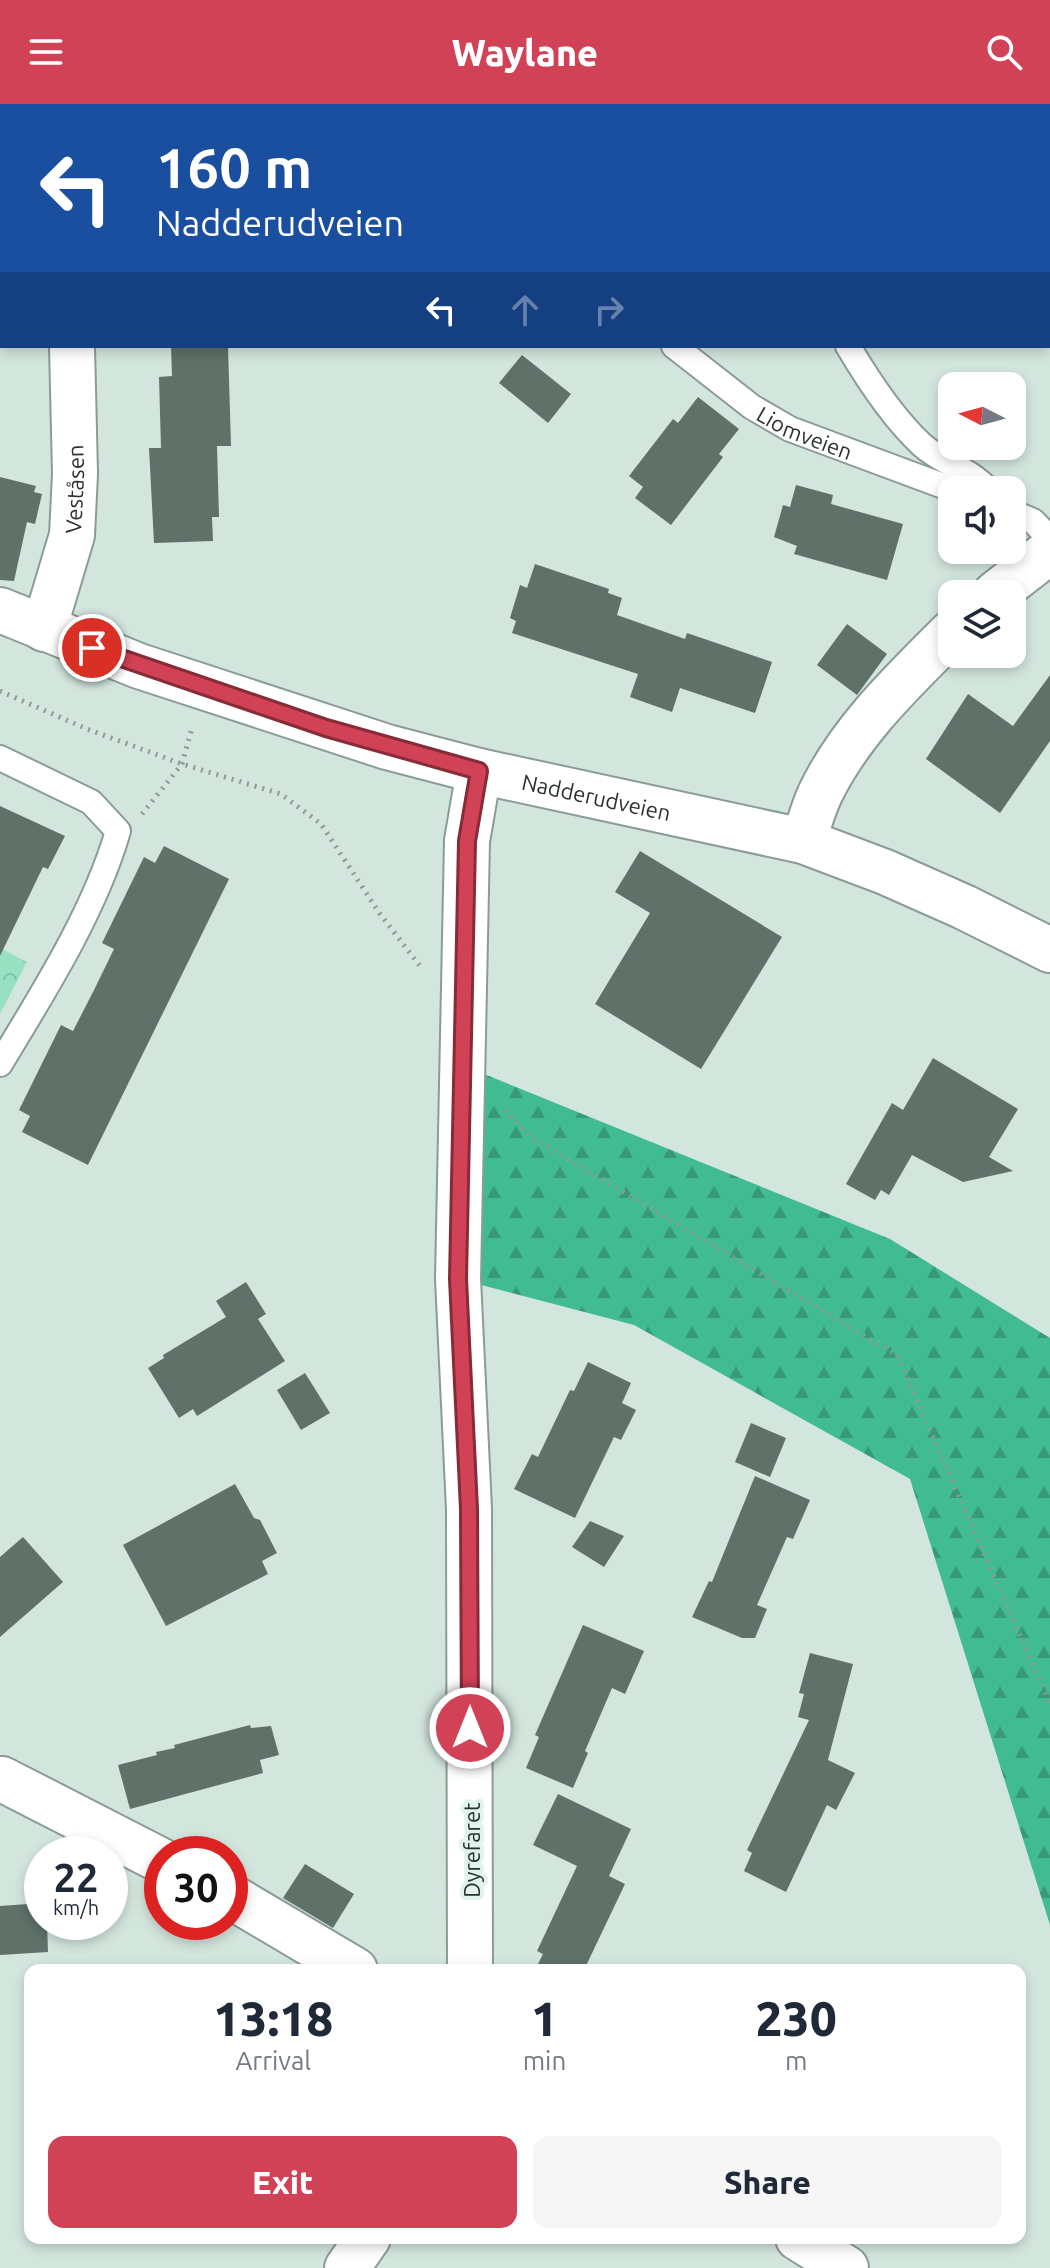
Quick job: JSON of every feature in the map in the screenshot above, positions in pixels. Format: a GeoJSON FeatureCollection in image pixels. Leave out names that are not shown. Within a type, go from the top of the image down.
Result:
{"type":"FeatureCollection","features":[{"type":"Feature","properties":{"kind":"street","name":"Veståsen"},"geometry":{"type":"LineString","coordinates":[[44,629],[72,535],[75,474],[72,348]]}},
{"type":"Feature","properties":{"kind":"street"},"geometry":{"type":"LineString","coordinates":[[1013,580],[1050,551]]}},
{"type":"Feature","properties":{"kind":"street","name":"Nadderudveien"},"geometry":{"type":"LineString","coordinates":[[0,610],[226,696],[375,743],[479,771],[803,841],[898,877],[1050,950]]}},
{"type":"Feature","properties":{"kind":"street"},"geometry":{"type":"LineString","coordinates":[[803,841],[819,796],[835,768],[888,696],[938,646]]}},
{"type":"Feature","properties":{"kind":"street","name":"Dyrefaret"},"geometry":{"type":"LineString","coordinates":[[470,1964],[469,1509],[458,1279],[467,841],[479,771]]}},
{"type":"Feature","properties":{"kind":"street"},"geometry":{"type":"LineString","coordinates":[[1,1777],[144,1852]]}},
{"type":"Feature","properties":{"kind":"street"},"geometry":{"type":"LineString","coordinates":[[248,1907],[345,1964]]}},
{"type":"Feature","properties":{"kind":"street"},"geometry":{"type":"LineString","coordinates":[[347,2268],[364,2244]]}},
{"type":"Feature","properties":{"kind":"street"},"geometry":{"type":"LineString","coordinates":[[808,2244],[846,2268]]}},
{"type":"Feature","properties":{"kind":"lane","name":"Liomveien"},"geometry":{"type":"LineString","coordinates":[[677,348],[752,407],[790,429],[938,484]]}},
{"type":"Feature","properties":{"kind":"lane"},"geometry":{"type":"LineString","coordinates":[[849,348],[898,418],[922,444],[974,476]]}},
{"type":"Feature","properties":{"kind":"lane"},"geometry":{"type":"LineString","coordinates":[[1026,518],[1050,539]]}},
{"type":"Feature","properties":{"kind":"lane"},"geometry":{"type":"LineString","coordinates":[[0,758],[91,802],[118,831],[107,870],[36,1005],[0,1064]]}},
{"type":"Feature","properties":{"kind":"path"},"geometry":{"type":"LineString","coordinates":[[0,691],[87,729],[182,764],[281,794],[321,824],[380,914],[427,974]]}},
{"type":"Feature","properties":{"kind":"path"},"geometry":{"type":"LineString","coordinates":[[118,831],[146,811],[182,764],[194,721]]}},
{"type":"Feature","properties":{"kind":"path"},"geometry":{"type":"LineString","coordinates":[[462,1065],[531,1137],[897,1355],[1050,1704]]}},
{"type":"Feature","properties":{"kind":"green space"},"geometry":{"type":"Polygon","coordinates":[[[0,948],[27,962],[0,1014],[0,948]]]}},
{"type":"Feature","properties":{"kind":"green space"},"geometry":{"type":"Polygon","coordinates":[[[462,1065],[890,1239],[1050,1338],[1050,1925],[910,1479],[634,1325],[458,1279],[462,1065]]]}},
{"type":"Feature","properties":{"kind":"building"},"geometry":{"type":"Polygon","coordinates":[[[171,348],[228,348],[231,446],[217,446],[219,517],[212,517],[213,541],[154,543],[149,448],[161,448],[159,377],[172,376],[171,348]]]}},
{"type":"Feature","properties":{"kind":"building"},"geometry":{"type":"Polygon","coordinates":[[[522,355],[571,394],[548,423],[499,383],[522,355]]]}},
{"type":"Feature","properties":{"kind":"building"},"geometry":{"type":"Polygon","coordinates":[[[698,397],[739,429],[719,454],[723,457],[671,525],[635,498],[643,487],[629,476],[673,419],[678,423],[698,397]]]}},
{"type":"Feature","properties":{"kind":"building"},"geometry":{"type":"Polygon","coordinates":[[[0,477],[36,486],[34,492],[42,494],[35,524],[27,522],[14,581],[0,580],[0,477]]]}},
{"type":"Feature","properties":{"kind":"building"},"geometry":{"type":"Polygon","coordinates":[[[796,485],[833,495],[831,504],[903,524],[887,580],[794,554],[797,546],[774,537],[783,505],[790,507],[796,485]]]}},
{"type":"Feature","properties":{"kind":"building"},"geometry":{"type":"Polygon","coordinates":[[[535,564],[609,589],[608,593],[622,598],[617,615],[685,639],[687,633],[772,662],[755,713],[680,688],[672,712],[630,697],[638,674],[512,633],[516,621],[510,618],[520,585],[527,588],[535,564]]]}},
{"type":"Feature","properties":{"kind":"building"},"geometry":{"type":"Polygon","coordinates":[[[847,624],[887,654],[857,695],[817,665],[847,624]]]}},
{"type":"Feature","properties":{"kind":"building"},"geometry":{"type":"Polygon","coordinates":[[[1050,675],[1050,741],[1000,813],[926,759],[968,694],[1013,726],[1050,675]]]}},
{"type":"Feature","properties":{"kind":"building"},"geometry":{"type":"Polygon","coordinates":[[[0,806],[65,836],[48,869],[43,867],[0,956],[0,806]]]}},
{"type":"Feature","properties":{"kind":"building"},"geometry":{"type":"Polygon","coordinates":[[[164,846],[229,879],[88,1165],[22,1132],[30,1116],[19,1110],[61,1025],[73,1031],[94,990],[114,949],[102,943],[144,857],[155,863],[164,846]]]}},
{"type":"Feature","properties":{"kind":"building"},"geometry":{"type":"Polygon","coordinates":[[[640,851],[782,937],[701,1069],[595,1004],[650,913],[615,892],[640,851]]]}},
{"type":"Feature","properties":{"kind":"building"},"geometry":{"type":"Polygon","coordinates":[[[933,1058],[1018,1109],[989,1157],[1013,1171],[963,1182],[912,1155],[889,1195],[881,1190],[875,1200],[846,1184],[892,1103],[903,1110],[933,1058]]]}},
{"type":"Feature","properties":{"kind":"building"},"geometry":{"type":"Polygon","coordinates":[[[246,1282],[266,1314],[258,1319],[285,1361],[197,1416],[193,1409],[179,1418],[148,1368],[164,1358],[163,1355],[226,1317],[216,1301],[246,1282]]]}},
{"type":"Feature","properties":{"kind":"building"},"geometry":{"type":"Polygon","coordinates":[[[588,1362],[631,1383],[622,1403],[636,1410],[621,1440],[614,1437],[575,1518],[514,1489],[532,1454],[538,1457],[570,1390],[574,1391],[588,1362]]]}},
{"type":"Feature","properties":{"kind":"building"},"geometry":{"type":"Polygon","coordinates":[[[305,1373],[330,1413],[301,1430],[277,1390],[305,1373]]]}},
{"type":"Feature","properties":{"kind":"building"},"geometry":{"type":"Polygon","coordinates":[[[751,1423],[786,1438],[770,1477],[735,1462],[751,1423]]]}},
{"type":"Feature","properties":{"kind":"building"},"geometry":{"type":"Polygon","coordinates":[[[755,1476],[810,1500],[793,1539],[787,1537],[757,1605],[767,1609],[755,1638],[742,1638],[692,1617],[709,1581],[712,1582],[755,1476]]]}},
{"type":"Feature","properties":{"kind":"building"},"geometry":{"type":"Polygon","coordinates":[[[235,1484],[254,1518],[260,1520],[277,1553],[262,1561],[268,1574],[166,1626],[123,1545],[235,1484]]]}},
{"type":"Feature","properties":{"kind":"building"},"geometry":{"type":"Polygon","coordinates":[[[590,1521],[624,1536],[604,1567],[572,1547],[590,1521]]]}},
{"type":"Feature","properties":{"kind":"building"},"geometry":{"type":"Polygon","coordinates":[[[23,1537],[63,1582],[0,1637],[0,1557],[23,1537]]]}},
{"type":"Feature","properties":{"kind":"building"},"geometry":{"type":"Polygon","coordinates":[[[583,1625],[644,1651],[625,1694],[612,1688],[573,1788],[526,1768],[539,1737],[535,1735],[583,1625]]]}},
{"type":"Feature","properties":{"kind":"building"},"geometry":{"type":"Polygon","coordinates":[[[810,1653],[853,1664],[828,1760],[855,1773],[836,1810],[827,1805],[786,1892],[744,1871],[752,1853],[747,1850],[809,1720],[798,1717],[804,1694],[799,1693],[810,1653]]]}},
{"type":"Feature","properties":{"kind":"building"},"geometry":{"type":"Polygon","coordinates":[[[250,1725],[251,1728],[271,1726],[279,1755],[260,1760],[263,1773],[130,1809],[118,1765],[157,1755],[156,1752],[175,1748],[174,1745],[250,1725]]]}},
{"type":"Feature","properties":{"kind":"building"},"geometry":{"type":"Polygon","coordinates":[[[558,1794],[631,1829],[609,1876],[625,1884],[587,1964],[538,1964],[543,1954],[537,1951],[577,1866],[533,1845],[558,1794]]]}},
{"type":"Feature","properties":{"kind":"building"},"geometry":{"type":"Polygon","coordinates":[[[305,1864],[354,1894],[333,1928],[283,1898],[305,1864]]]}},
{"type":"Feature","properties":{"kind":"building"},"geometry":{"type":"Polygon","coordinates":[[[24,1904],[24,1940],[48,1940],[48,1952],[0,1955],[0,1906],[24,1904]]]}},
{"type":"Feature","properties":{"kind":"route"},"geometry":{"type":"LineString","coordinates":[[92,648],[326,728],[479,771],[467,841],[458,1279],[469,1509],[470,1728]]}}]}
